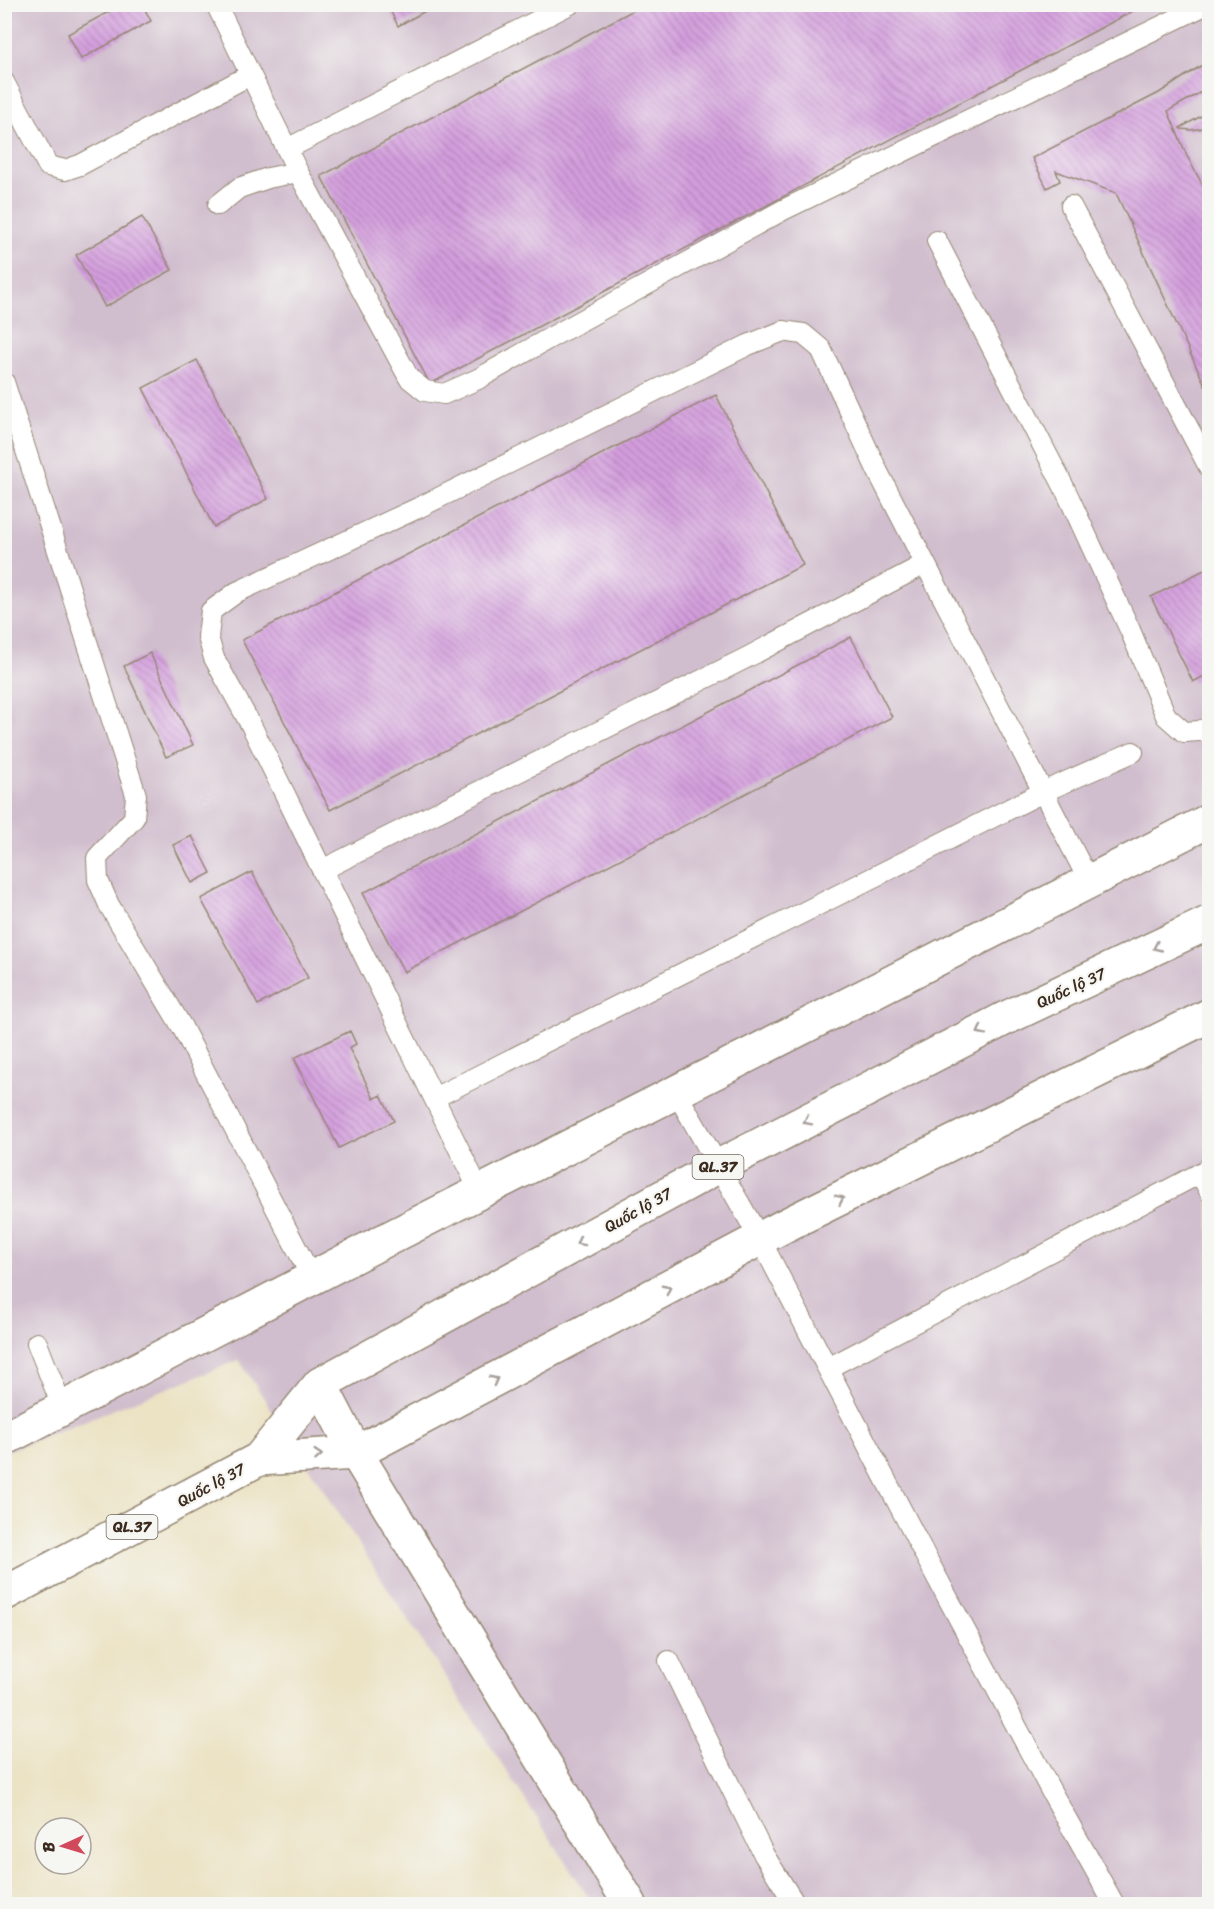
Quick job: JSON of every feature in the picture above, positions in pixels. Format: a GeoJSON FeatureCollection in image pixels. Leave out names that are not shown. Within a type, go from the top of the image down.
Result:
{"type":"FeatureCollection","features":[{"type":"Feature","properties":{"kind":"main road"},"geometry":{"type":"LineString","coordinates":[[4,1439],[312,1278],[1209,820]]}},
{"type":"Feature","properties":{"kind":"main road","name":"Quốc lộ 37"},"geometry":{"type":"LineString","coordinates":[[4,1594],[259,1459],[320,1384],[719,1166],[1004,1019],[1209,922]]}},
{"type":"Feature","properties":{"kind":"main road","name":"Quốc lộ 37"},"geometry":{"type":"LineString","coordinates":[[259,1459],[356,1453],[760,1239],[1209,1015]]}},
{"type":"Feature","properties":{"kind":"main road"},"geometry":{"type":"LineString","coordinates":[[320,1384],[356,1453],[630,1905]]}},
{"type":"Feature","properties":{"kind":"lane"},"geometry":{"type":"LineString","coordinates":[[216,4],[298,171],[409,378],[425,391],[444,394],[478,379],[555,334],[783,210],[1207,4]]}},
{"type":"Feature","properties":{"kind":"lane"},"geometry":{"type":"LineString","coordinates":[[287,149],[570,4]]}},
{"type":"Feature","properties":{"kind":"lane"},"geometry":{"type":"LineString","coordinates":[[4,82],[48,166],[65,170],[120,145],[250,75]]}},
{"type":"Feature","properties":{"kind":"lane"},"geometry":{"type":"LineString","coordinates":[[218,205],[239,188],[298,171]]}},
{"type":"Feature","properties":{"kind":"lane"},"geometry":{"type":"LineString","coordinates":[[1071,206],[1209,469]]}},
{"type":"Feature","properties":{"kind":"lane"},"geometry":{"type":"LineString","coordinates":[[937,241],[1065,489],[1130,630],[1166,716],[1184,732],[1209,727]]}},
{"type":"Feature","properties":{"kind":"lane"},"geometry":{"type":"LineString","coordinates":[[480,1192],[252,727],[214,658],[208,637],[211,611],[237,592],[420,507],[748,345],[783,331],[803,334],[821,349],[878,472],[1089,881]]}},
{"type":"Feature","properties":{"kind":"lane"},"geometry":{"type":"LineString","coordinates":[[4,382],[136,795],[134,818],[97,858],[98,880],[109,905],[182,1027],[312,1278]]}},
{"type":"Feature","properties":{"kind":"lane"},"geometry":{"type":"LineString","coordinates":[[322,870],[746,658],[926,564]]}},
{"type":"Feature","properties":{"kind":"lane"},"geometry":{"type":"LineString","coordinates":[[434,1098],[1043,792],[1133,752]]}},
{"type":"Feature","properties":{"kind":"lane"},"geometry":{"type":"LineString","coordinates":[[676,1092],[760,1239],[972,1644],[1114,1905]]}},
{"type":"Feature","properties":{"kind":"lane"},"geometry":{"type":"LineString","coordinates":[[828,1368],[1205,1170],[1209,1191]]}},
{"type":"Feature","properties":{"kind":"lane"},"geometry":{"type":"LineString","coordinates":[[37,1343],[63,1409]]}},
{"type":"Feature","properties":{"kind":"lane"},"geometry":{"type":"LineString","coordinates":[[669,1661],[764,1854],[795,1905]]}},
{"type":"Feature","properties":{"kind":"shaded area"},"geometry":{"type":"Polygon","coordinates":[[[5,5],[1209,5],[1209,1904],[593,1904],[239,1360],[5,1452],[5,5]]]}},
{"type":"Feature","properties":{"kind":"building"},"geometry":{"type":"Polygon","coordinates":[[[123,4],[142,4],[151,21],[81,59],[68,34],[123,4]]]}},
{"type":"Feature","properties":{"kind":"building"},"geometry":{"type":"Polygon","coordinates":[[[387,4],[438,4],[398,26],[387,4]]]}},
{"type":"Feature","properties":{"kind":"building"},"geometry":{"type":"Polygon","coordinates":[[[645,4],[1146,4],[430,384],[321,176],[645,4]]]}},
{"type":"Feature","properties":{"kind":"building"},"geometry":{"type":"Polygon","coordinates":[[[1210,60],[1210,87],[1168,111],[1187,156],[1210,199],[1210,396],[1116,193],[1056,171],[1060,181],[1047,188],[1032,158],[1159,93],[1210,60]]]}},
{"type":"Feature","properties":{"kind":"building"},"geometry":{"type":"Polygon","coordinates":[[[1210,111],[1210,127],[1191,130],[1180,128],[1210,111]]]}},
{"type":"Feature","properties":{"kind":"building"},"geometry":{"type":"Polygon","coordinates":[[[142,217],[172,270],[105,307],[76,255],[142,217]]]}},
{"type":"Feature","properties":{"kind":"building"},"geometry":{"type":"Polygon","coordinates":[[[197,360],[268,499],[214,527],[143,388],[197,360]]]}},
{"type":"Feature","properties":{"kind":"building"},"geometry":{"type":"Polygon","coordinates":[[[716,395],[803,565],[330,810],[242,640],[716,395]]]}},
{"type":"Feature","properties":{"kind":"building"},"geometry":{"type":"Polygon","coordinates":[[[1210,567],[1210,673],[1193,682],[1151,597],[1210,567]]]}},
{"type":"Feature","properties":{"kind":"building"},"geometry":{"type":"Polygon","coordinates":[[[851,637],[892,717],[404,972],[363,893],[851,637]]]}},
{"type":"Feature","properties":{"kind":"building"},"geometry":{"type":"Polygon","coordinates":[[[150,653],[193,745],[166,757],[124,666],[150,653]]]}},
{"type":"Feature","properties":{"kind":"building"},"geometry":{"type":"Polygon","coordinates":[[[192,836],[211,873],[192,883],[173,845],[192,836]]]}},
{"type":"Feature","properties":{"kind":"building"},"geometry":{"type":"Polygon","coordinates":[[[252,872],[308,978],[258,1005],[201,899],[252,872]]]}},
{"type":"Feature","properties":{"kind":"building"},"geometry":{"type":"Polygon","coordinates":[[[350,1031],[356,1044],[349,1048],[374,1099],[381,1095],[394,1121],[339,1148],[294,1058],[350,1031]]]}}]}
